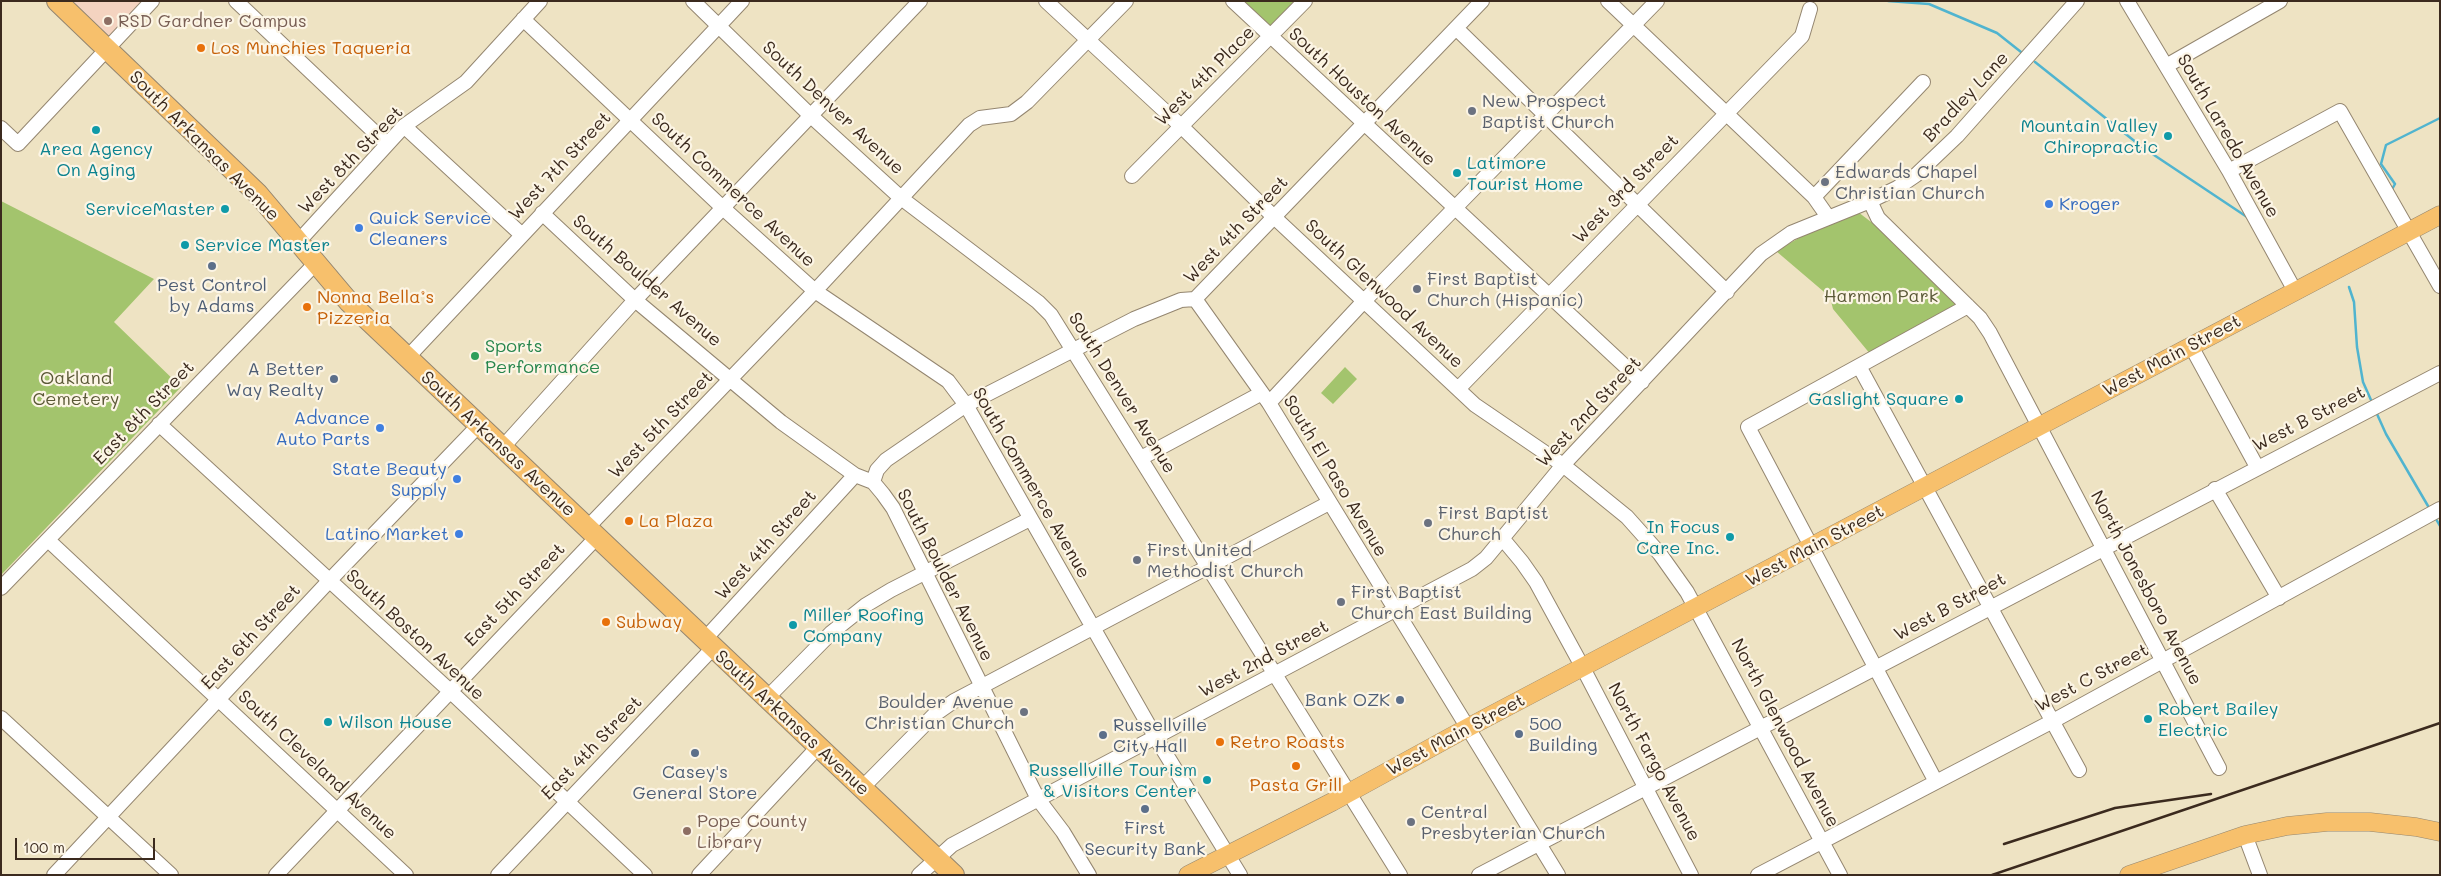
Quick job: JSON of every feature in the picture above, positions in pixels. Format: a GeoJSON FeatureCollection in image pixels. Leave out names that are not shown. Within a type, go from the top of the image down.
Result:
{"type":"FeatureCollection","features":[{"type":"Feature","properties":{"kind":"highway","name":"South Arkansas Avenue"},"geometry":{"type":"LineString","coordinates":[[57,1],[258,194],[315,264],[349,302],[954,875]]}},
{"type":"Feature","properties":{"kind":"main road","name":"West Main Street"},"geometry":{"type":"LineString","coordinates":[[1188,875],[1350,792],[1467,728],[1926,488],[2038,426],[2440,215]]}},
{"type":"Feature","properties":{"kind":"main road"},"geometry":{"type":"LineString","coordinates":[[2129,875],[2245,835],[2287,826],[2335,822],[2370,822],[2416,827],[2440,832]]}},
{"type":"Feature","properties":{"kind":"street"},"geometry":{"type":"LineString","coordinates":[[1,128],[18,144],[152,1]]}},
{"type":"Feature","properties":{"kind":"street"},"geometry":{"type":"LineString","coordinates":[[236,1],[387,144]]}},
{"type":"Feature","properties":{"kind":"street","name":"West 8th Street"},"geometry":{"type":"LineString","coordinates":[[298,242],[404,126],[466,82],[540,1]]}},
{"type":"Feature","properties":{"kind":"street","name":"South Denver Avenue"},"geometry":{"type":"LineString","coordinates":[[693,1],[810,115],[901,198],[1038,302],[1051,316],[1277,674],[1400,875]]}},
{"type":"Feature","properties":{"kind":"street","name":"West 7th Street"},"geometry":{"type":"LineString","coordinates":[[407,358],[629,119],[742,1]]}},
{"type":"Feature","properties":{"kind":"street"},"geometry":{"type":"LineString","coordinates":[[502,448],[635,300],[724,209],[810,115],[920,1]]}},
{"type":"Feature","properties":{"kind":"street","name":"South Glenwood Avenue"},"geometry":{"type":"LineString","coordinates":[[1046,1],[1181,126],[1274,217],[1458,390],[1475,405],[1564,465],[1627,517],[1660,554],[1697,608]]}},
{"type":"Feature","properties":{"kind":"street","name":"West 5th Street"},"geometry":{"type":"LineString","coordinates":[[592,533],[731,379],[968,125],[980,118],[1011,114],[1027,102],[1126,1]]}},
{"type":"Feature","properties":{"kind":"street","name":"South Houston Avenue"},"geometry":{"type":"LineString","coordinates":[[1233,1],[1642,382]]}},
{"type":"Feature","properties":{"kind":"street","name":"West 4th Place"},"geometry":{"type":"LineString","coordinates":[[1132,176],[1305,1]]}},
{"type":"Feature","properties":{"kind":"street","name":"West 4th Street"},"geometry":{"type":"LineString","coordinates":[[873,482],[877,470],[886,460],[966,405],[1134,319],[1181,300],[1195,300],[1482,1]]}},
{"type":"Feature","properties":{"kind":"street"},"geometry":{"type":"LineString","coordinates":[[1608,1],[1814,197],[1828,217]]}},
{"type":"Feature","properties":{"kind":"street"},"geometry":{"type":"LineString","coordinates":[[1141,458],[1265,398],[1364,302],[1657,1]]}},
{"type":"Feature","properties":{"kind":"street","name":"Bradley Lane"},"geometry":{"type":"LineString","coordinates":[[1762,254],[1791,233],[1897,188],[1936,157],[2078,1]]}},
{"type":"Feature","properties":{"kind":"street","name":"South Laredo Avenue"},"geometry":{"type":"LineString","coordinates":[[2127,1],[2228,171],[2296,291]]}},
{"type":"Feature","properties":{"kind":"street"},"geometry":{"type":"LineString","coordinates":[[2166,66],[2278,2]]}},
{"type":"Feature","properties":{"kind":"street","name":"West 3rd Street"},"geometry":{"type":"LineString","coordinates":[[1458,390],[1802,36],[1810,9]]}},
{"type":"Feature","properties":{"kind":"street","name":"South Commerce Avenue"},"geometry":{"type":"LineString","coordinates":[[523,19],[724,209],[815,291],[948,380],[966,405],[1156,738],[1240,875]]}},
{"type":"Feature","properties":{"kind":"street"},"geometry":{"type":"LineString","coordinates":[[1456,28],[1727,292]]}},
{"type":"Feature","properties":{"kind":"street"},"geometry":{"type":"LineString","coordinates":[[1814,197],[1923,82]]}},
{"type":"Feature","properties":{"kind":"street"},"geometry":{"type":"LineString","coordinates":[[2228,171],[2340,111],[2440,286]]}},
{"type":"Feature","properties":{"kind":"street"},"geometry":{"type":"LineString","coordinates":[[404,126],[522,235]]}},
{"type":"Feature","properties":{"kind":"street","name":"North Jonesboro Avenue"},"geometry":{"type":"LineString","coordinates":[[1870,201],[1878,218],[1968,306],[1990,333],[2220,768]]}},
{"type":"Feature","properties":{"kind":"street","name":"South Boulder Avenue"},"geometry":{"type":"LineString","coordinates":[[542,213],[635,300],[781,422],[855,475],[873,482],[893,508],[1038,799],[1062,832],[1089,875]]}},
{"type":"Feature","properties":{"kind":"street","name":"West 2nd Street"},"geometry":{"type":"LineString","coordinates":[[919,875],[952,844],[1156,738],[1472,569],[1486,558],[1564,465],[1762,254]]}},
{"type":"Feature","properties":{"kind":"street","name":"East 8th Street"},"geometry":{"type":"LineString","coordinates":[[1,588],[315,264]]}},
{"type":"Feature","properties":{"kind":"street","name":"South El Paso Avenue"},"geometry":{"type":"LineString","coordinates":[[1195,300],[1265,398],[1558,875]]}},
{"type":"Feature","properties":{"kind":"street"},"geometry":{"type":"LineString","coordinates":[[1936,782],[1810,548],[1748,427],[1968,306]]}},
{"type":"Feature","properties":{"kind":"street"},"geometry":{"type":"LineString","coordinates":[[2191,346],[2257,467]]}},
{"type":"Feature","properties":{"kind":"street"},"geometry":{"type":"LineString","coordinates":[[1859,366],[2079,770]]}},
{"type":"Feature","properties":{"kind":"street","name":"West B Street"},"geometry":{"type":"LineString","coordinates":[[1479,875],[2440,373]]}},
{"type":"Feature","properties":{"kind":"street","name":"South Boston Avenue"},"geometry":{"type":"LineString","coordinates":[[159,424],[450,691],[644,875]]}},
{"type":"Feature","properties":{"kind":"street","name":"East 6th Street"},"geometry":{"type":"LineString","coordinates":[[54,875],[329,581],[478,426]]}},
{"type":"Feature","properties":{"kind":"street","name":"West 4th Street"},"geometry":{"type":"LineString","coordinates":[[709,644],[855,475]]}},
{"type":"Feature","properties":{"kind":"street"},"geometry":{"type":"LineString","coordinates":[[2215,489],[2279,598]]}},
{"type":"Feature","properties":{"kind":"street"},"geometry":{"type":"LineString","coordinates":[[862,788],[934,714],[981,686],[1329,503]]}},
{"type":"Feature","properties":{"kind":"street","name":"West C Street"},"geometry":{"type":"LineString","coordinates":[[1758,875],[2053,720],[2440,509]]}},
{"type":"Feature","properties":{"kind":"street"},"geometry":{"type":"LineString","coordinates":[[766,698],[838,627],[866,605],[924,572],[1030,519]]}},
{"type":"Feature","properties":{"kind":"street","name":"East 5th Street"},"geometry":{"type":"LineString","coordinates":[[276,875],[450,691],[592,533]]}},
{"type":"Feature","properties":{"kind":"street","name":"North Fargo Avenue"},"geometry":{"type":"LineString","coordinates":[[1502,538],[1536,582],[1647,788],[1691,875]]}},
{"type":"Feature","properties":{"kind":"street","name":"South Cleveland Avenue"},"geometry":{"type":"LineString","coordinates":[[48,540],[338,809],[406,875]]}},
{"type":"Feature","properties":{"kind":"street","name":"North Glenwood Avenue"},"geometry":{"type":"LineString","coordinates":[[1697,608],[1840,875]]}},
{"type":"Feature","properties":{"kind":"street","name":"East 4th Street"},"geometry":{"type":"LineString","coordinates":[[498,875],[709,644]]}},
{"type":"Feature","properties":{"kind":"street"},"geometry":{"type":"LineString","coordinates":[[1,718],[171,875]]}},
{"type":"Feature","properties":{"kind":"street"},"geometry":{"type":"LineString","coordinates":[[699,875],[818,747]]}},
{"type":"Feature","properties":{"kind":"street"},"geometry":{"type":"LineString","coordinates":[[2245,835],[2260,875]]}},
{"type":"Feature","properties":{"kind":"shaded area","name":"RSD Gardner Campus"},"geometry":{"type":"Polygon","coordinates":[[[68,1],[146,1],[109,41],[68,1]]]}},
{"type":"Feature","properties":{"kind":"green space"},"geometry":{"type":"Polygon","coordinates":[[[1242,1],[1300,1],[1271,26],[1242,1]]]}},
{"type":"Feature","properties":{"kind":"green space","name":"Oakland Cemetery"},"geometry":{"type":"Polygon","coordinates":[[[1,201],[154,279],[114,322],[181,387],[1,575],[1,201]]]}},
{"type":"Feature","properties":{"kind":"green space","name":"Harmon Park"},"geometry":{"type":"Polygon","coordinates":[[[1858,212],[1879,228],[1956,305],[1955,308],[1871,355],[1833,309],[1830,297],[1776,251],[1813,230],[1858,212]]]}},
{"type":"Feature","properties":{"kind":"green space"},"geometry":{"type":"Polygon","coordinates":[[[1345,367],[1357,379],[1333,404],[1321,393],[1345,367]]]}},
{"type":"Feature","properties":{"kind":"waterway"},"geometry":{"type":"LineString","coordinates":[[1888,1],[1929,4],[1997,33],[2021,52]]}},
{"type":"Feature","properties":{"kind":"waterway"},"geometry":{"type":"LineString","coordinates":[[2035,62],[2142,147],[2247,217]]}},
{"type":"Feature","properties":{"kind":"waterway"},"geometry":{"type":"LineString","coordinates":[[2391,191],[2395,184],[2381,164],[2386,145],[2440,118]]}},
{"type":"Feature","properties":{"kind":"waterway"},"geometry":{"type":"LineString","coordinates":[[2349,287],[2354,302],[2357,347],[2363,382],[2371,400]]}},
{"type":"Feature","properties":{"kind":"waterway"},"geometry":{"type":"LineString","coordinates":[[2377,414],[2386,434],[2428,506]]}},
{"type":"Feature","properties":{"kind":"waterway"},"geometry":{"type":"LineString","coordinates":[[2436,519],[2440,526]]}},
{"type":"Feature","properties":{"kind":"railway"},"geometry":{"type":"LineString","coordinates":[[1992,875],[2440,723]]}},
{"type":"Feature","properties":{"kind":"railway"},"geometry":{"type":"LineString","coordinates":[[2004,844],[2115,808],[2211,794]]}},
{"type":"Feature","properties":{"kind":"place","name":"RSD Gardner Campus"},"geometry":{"type":"Point","coordinates":[108,21]}},
{"type":"Feature","properties":{"kind":"place","name":"Los Munchies Taqueria"},"geometry":{"type":"Point","coordinates":[201,48]}},
{"type":"Feature","properties":{"kind":"place","name":"New Prospect Baptist Church"},"geometry":{"type":"Point","coordinates":[1472,111]}},
{"type":"Feature","properties":{"kind":"place","name":"Area Agency On Aging"},"geometry":{"type":"Point","coordinates":[96,130]}},
{"type":"Feature","properties":{"kind":"place","name":"Mountain Valley Chiropractic"},"geometry":{"type":"Point","coordinates":[2168,136]}},
{"type":"Feature","properties":{"kind":"place","name":"Latimore Tourist Home"},"geometry":{"type":"Point","coordinates":[1457,173]}},
{"type":"Feature","properties":{"kind":"place","name":"Edwards Chapel Christian Church"},"geometry":{"type":"Point","coordinates":[1825,182]}},
{"type":"Feature","properties":{"kind":"place","name":"Kroger"},"geometry":{"type":"Point","coordinates":[2049,204]}},
{"type":"Feature","properties":{"kind":"place","name":"ServiceMaster"},"geometry":{"type":"Point","coordinates":[225,209]}},
{"type":"Feature","properties":{"kind":"place","name":"Quick Service Cleaners"},"geometry":{"type":"Point","coordinates":[359,228]}},
{"type":"Feature","properties":{"kind":"place","name":"Service Master"},"geometry":{"type":"Point","coordinates":[185,245]}},
{"type":"Feature","properties":{"kind":"place","name":"Pest Control by Adams"},"geometry":{"type":"Point","coordinates":[212,266]}},
{"type":"Feature","properties":{"kind":"place","name":"First Baptist Church (Hispanic)"},"geometry":{"type":"Point","coordinates":[1417,289]}},
{"type":"Feature","properties":{"kind":"place","name":"Nonna Bella’s Pizzeria"},"geometry":{"type":"Point","coordinates":[307,307]}},
{"type":"Feature","properties":{"kind":"place","name":"Sports Performance"},"geometry":{"type":"Point","coordinates":[475,356]}},
{"type":"Feature","properties":{"kind":"place","name":"A Better Way Realty"},"geometry":{"type":"Point","coordinates":[334,379]}},
{"type":"Feature","properties":{"kind":"place","name":"Gaslight Square"},"geometry":{"type":"Point","coordinates":[1959,399]}},
{"type":"Feature","properties":{"kind":"place","name":"Advance Auto Parts"},"geometry":{"type":"Point","coordinates":[380,428]}},
{"type":"Feature","properties":{"kind":"place","name":"State Beauty Supply"},"geometry":{"type":"Point","coordinates":[457,479]}},
{"type":"Feature","properties":{"kind":"place","name":"La Plaza"},"geometry":{"type":"Point","coordinates":[629,521]}},
{"type":"Feature","properties":{"kind":"place","name":"First Baptist Church"},"geometry":{"type":"Point","coordinates":[1428,523]}},
{"type":"Feature","properties":{"kind":"place","name":"Latino Market"},"geometry":{"type":"Point","coordinates":[459,534]}},
{"type":"Feature","properties":{"kind":"place","name":"In Focus Care Inc."},"geometry":{"type":"Point","coordinates":[1730,537]}},
{"type":"Feature","properties":{"kind":"place","name":"First United Methodist Church"},"geometry":{"type":"Point","coordinates":[1137,560]}},
{"type":"Feature","properties":{"kind":"place","name":"First Baptist Church East Building"},"geometry":{"type":"Point","coordinates":[1341,602]}},
{"type":"Feature","properties":{"kind":"place","name":"Subway"},"geometry":{"type":"Point","coordinates":[606,622]}},
{"type":"Feature","properties":{"kind":"place","name":"Miller Roofing Company"},"geometry":{"type":"Point","coordinates":[793,625]}},
{"type":"Feature","properties":{"kind":"place","name":"Bank OZK"},"geometry":{"type":"Point","coordinates":[1400,700]}},
{"type":"Feature","properties":{"kind":"place","name":"Boulder Avenue Christian Church"},"geometry":{"type":"Point","coordinates":[1024,712]}},
{"type":"Feature","properties":{"kind":"place","name":"Robert Bailey Electric"},"geometry":{"type":"Point","coordinates":[2148,719]}},
{"type":"Feature","properties":{"kind":"place","name":"Wilson House"},"geometry":{"type":"Point","coordinates":[328,722]}},
{"type":"Feature","properties":{"kind":"place","name":"500 Building"},"geometry":{"type":"Point","coordinates":[1519,734]}},
{"type":"Feature","properties":{"kind":"place","name":"Russellville City Hall"},"geometry":{"type":"Point","coordinates":[1103,735]}},
{"type":"Feature","properties":{"kind":"place","name":"Retro Roasts"},"geometry":{"type":"Point","coordinates":[1220,742]}},
{"type":"Feature","properties":{"kind":"place","name":"Casey's General Store"},"geometry":{"type":"Point","coordinates":[695,753]}},
{"type":"Feature","properties":{"kind":"place","name":"Pasta Grill"},"geometry":{"type":"Point","coordinates":[1296,766]}},
{"type":"Feature","properties":{"kind":"place","name":"Russellville Tourism & Visitors Center"},"geometry":{"type":"Point","coordinates":[1207,780]}},
{"type":"Feature","properties":{"kind":"place","name":"First Security Bank"},"geometry":{"type":"Point","coordinates":[1145,809]}},
{"type":"Feature","properties":{"kind":"place","name":"Central Presbyterian Church"},"geometry":{"type":"Point","coordinates":[1411,822]}},
{"type":"Feature","properties":{"kind":"place","name":"Pope County Library"},"geometry":{"type":"Point","coordinates":[687,831]}}]}
